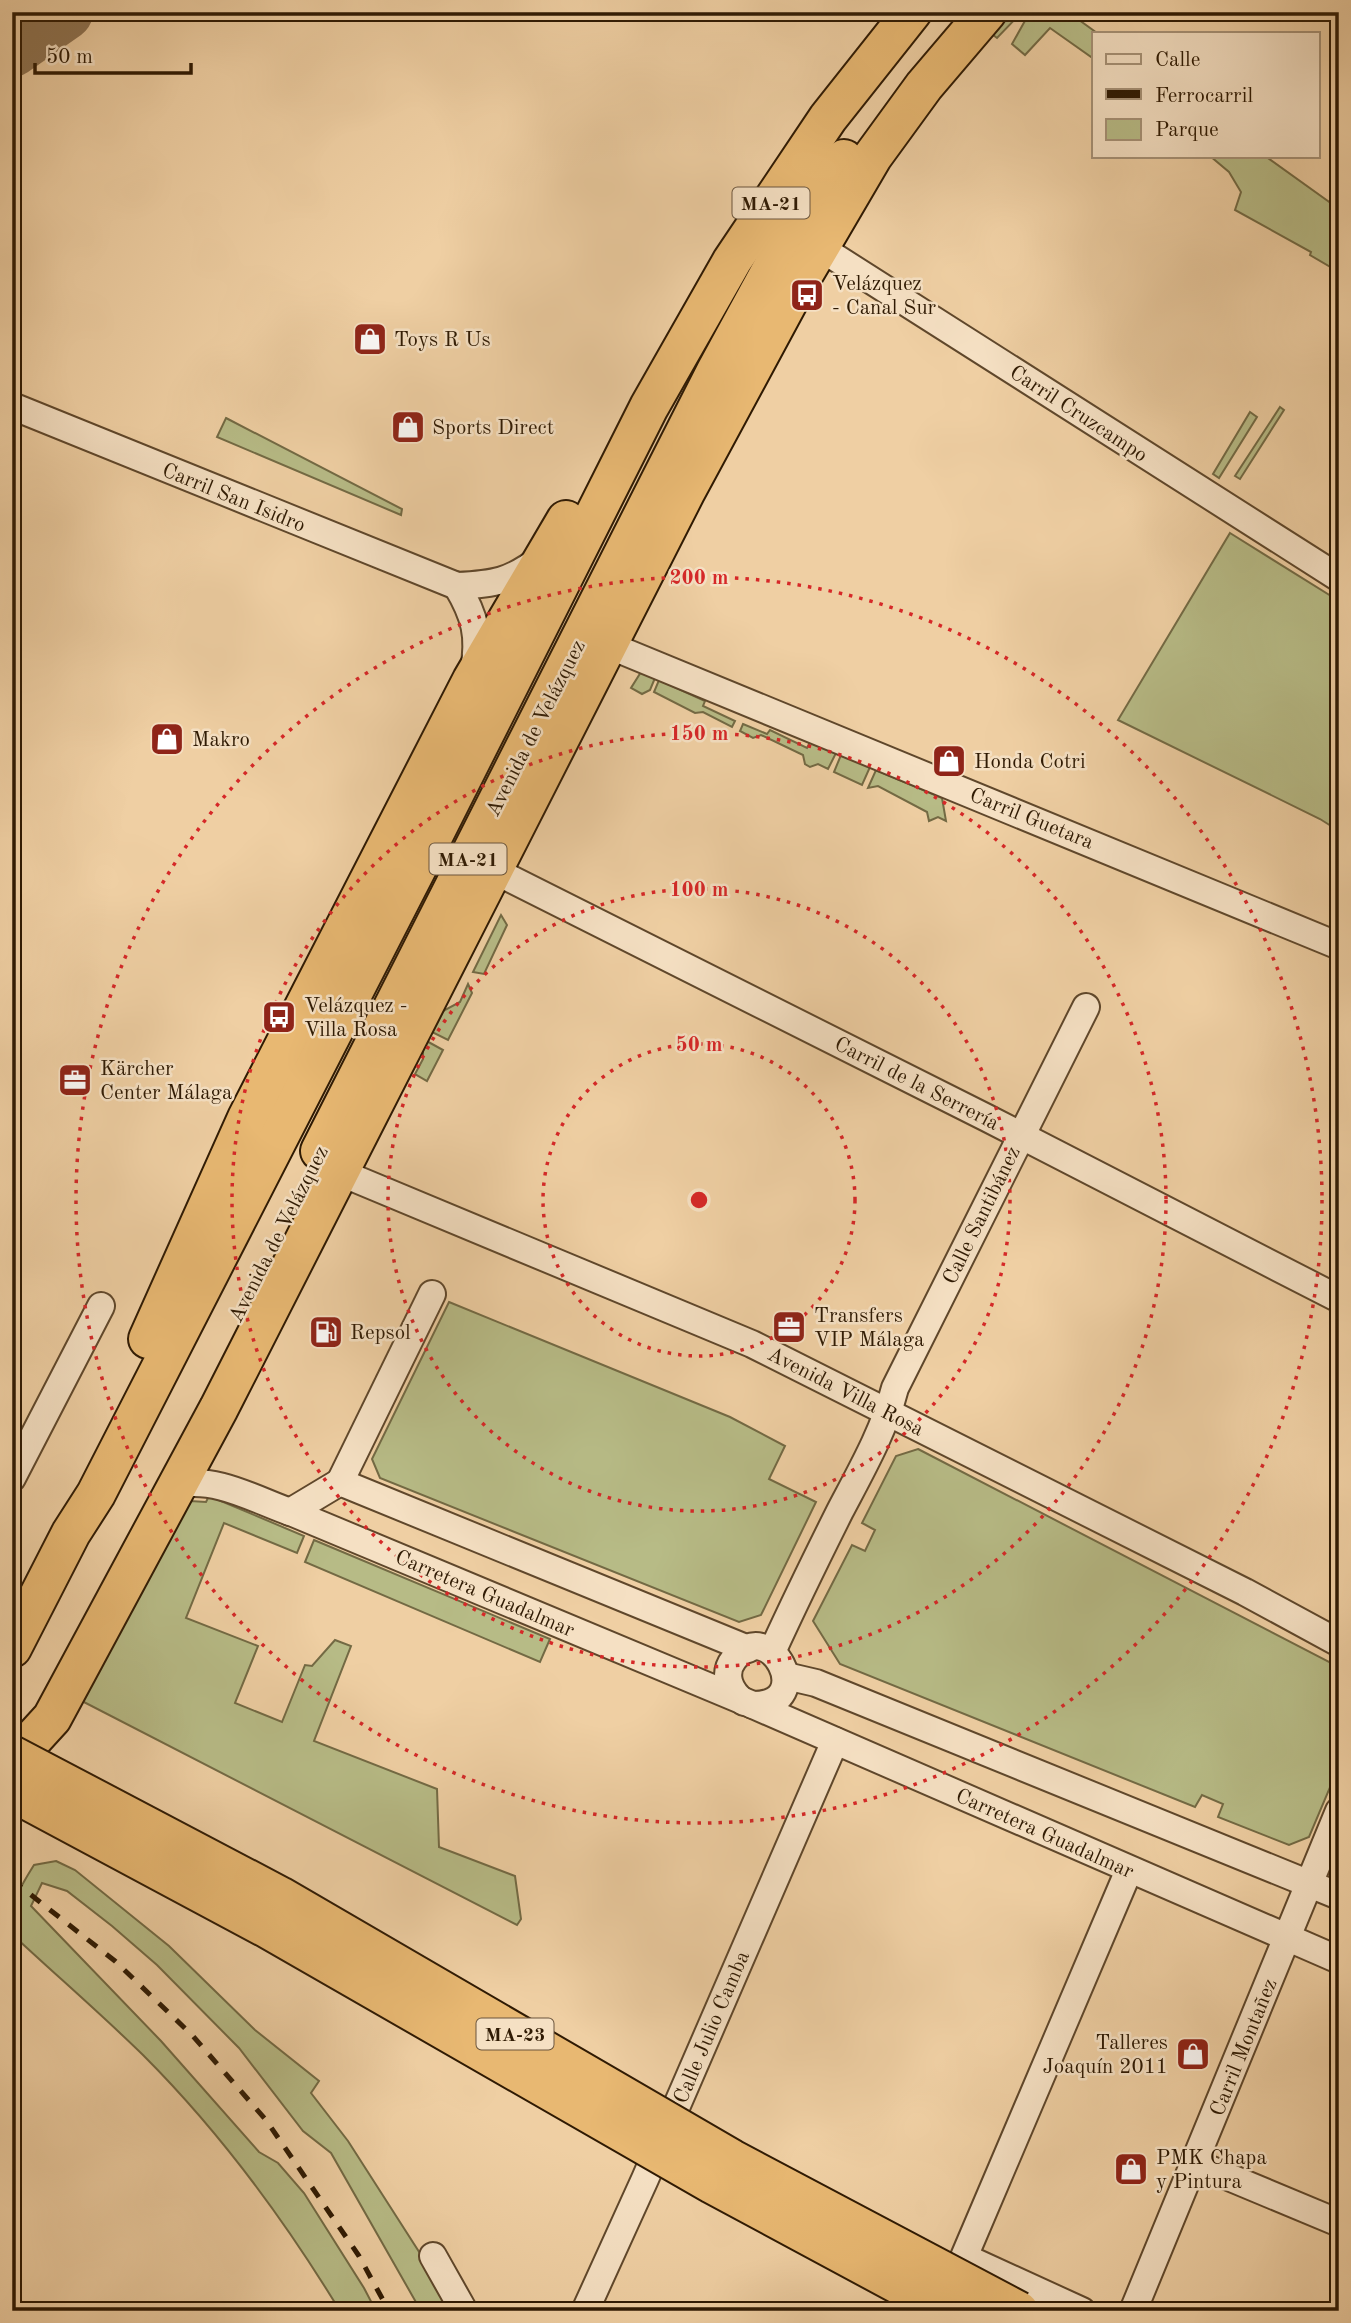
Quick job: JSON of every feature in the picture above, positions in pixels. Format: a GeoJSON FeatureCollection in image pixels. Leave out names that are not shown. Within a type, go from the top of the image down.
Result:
{"type":"FeatureCollection","features":[{"type":"Feature","properties":{"kind":"highway","name":"Avenida de Velázquez"},"geometry":{"type":"LineString","coordinates":[[12,1648],[71,1533],[109,1469],[649,407],[732,261],[828,118],[912,12]]}},
{"type":"Feature","properties":{"kind":"highway","name":"Avenida de Velázquez"},"geometry":{"type":"LineString","coordinates":[[22,1744],[710,383],[780,252],[855,143],[937,39],[962,12]]}},
{"type":"Feature","properties":{"kind":"highway"},"geometry":{"type":"LineString","coordinates":[[22,1744],[52,1718],[339,1172],[686,491],[819,247],[873,156],[924,86],[987,12]]}},
{"type":"Feature","properties":{"kind":"highway"},"geometry":{"type":"LineString","coordinates":[[71,1533],[77,1489],[247,1118],[472,680],[605,449],[649,407]]}},
{"type":"Feature","properties":{"kind":"highway","name":"MA-23"},"geometry":{"type":"LineString","coordinates":[[22,1744],[732,2159],[1019,2311]]}},
{"type":"Feature","properties":{"kind":"highway","name":"MA-23"},"geometry":{"type":"LineString","coordinates":[[12,1792],[268,1929],[712,2184],[948,2311]]}},
{"type":"Feature","properties":{"kind":"street","name":"Carril Cruzcampo"},"geometry":{"type":"LineString","coordinates":[[819,247],[1339,578]]}},
{"type":"Feature","properties":{"kind":"street","name":"Carril San Isidro"},"geometry":{"type":"LineString","coordinates":[[12,406],[457,586]]}},
{"type":"Feature","properties":{"kind":"street"},"geometry":{"type":"LineString","coordinates":[[472,680],[478,644],[470,607],[457,586],[492,584],[520,575],[547,553]]}},
{"type":"Feature","properties":{"kind":"street","name":"Carril Guetara"},"geometry":{"type":"LineString","coordinates":[[608,645],[1339,946]]}},
{"type":"Feature","properties":{"kind":"street","name":"Carril de la Serrería"},"geometry":{"type":"LineString","coordinates":[[493,870],[1339,1299]]}},
{"type":"Feature","properties":{"kind":"street","name":"Calle Santibánez"},"geometry":{"type":"LineString","coordinates":[[760,1650],[889,1412],[895,1388],[1086,1007]]}},
{"type":"Feature","properties":{"kind":"street","name":"Avenida Villa Rosa"},"geometry":{"type":"LineString","coordinates":[[339,1172],[752,1344],[1245,1592],[1339,1643]]}},
{"type":"Feature","properties":{"kind":"street"},"geometry":{"type":"LineString","coordinates":[[290,1512],[340,1482],[432,1294]]}},
{"type":"Feature","properties":{"kind":"street"},"geometry":{"type":"LineString","coordinates":[[12,1478],[101,1306]]}},
{"type":"Feature","properties":{"kind":"street"},"geometry":{"type":"LineString","coordinates":[[200,1440],[213,1473],[225,1487]]}},
{"type":"Feature","properties":{"kind":"street","name":"Carretera Guadalmar"},"geometry":{"type":"LineString","coordinates":[[176,1485],[191,1482],[225,1487],[290,1512],[748,1703],[1339,1961]]}},
{"type":"Feature","properties":{"kind":"street"},"geometry":{"type":"LineString","coordinates":[[340,1482],[760,1650],[784,1667],[786,1676],[776,1698],[769,1702],[748,1703],[732,1690],[728,1674],[734,1658],[760,1650]]}},
{"type":"Feature","properties":{"kind":"street"},"geometry":{"type":"LineString","coordinates":[[786,1676],[816,1683],[1339,1896]]}},
{"type":"Feature","properties":{"kind":"street","name":"Calle Julio Camba"},"geometry":{"type":"LineString","coordinates":[[585,2311],[835,1741]]}},
{"type":"Feature","properties":{"kind":"street","name":"Carril Montañez"},"geometry":{"type":"LineString","coordinates":[[1133,2311],[1339,1811]]}},
{"type":"Feature","properties":{"kind":"street"},"geometry":{"type":"LineString","coordinates":[[1083,2311],[964,2257],[1129,1870]]}},
{"type":"Feature","properties":{"kind":"street"},"geometry":{"type":"LineString","coordinates":[[1195,2163],[1339,2223]]}},
{"type":"Feature","properties":{"kind":"street"},"geometry":{"type":"LineString","coordinates":[[433,2256],[464,2311]]}},
{"type":"Feature","properties":{"kind":"green space"},"geometry":{"type":"Polygon","coordinates":[[[1004,12],[1022,12],[997,38],[988,31],[1004,12]]]}},
{"type":"Feature","properties":{"kind":"green space"},"geometry":{"type":"Polygon","coordinates":[[[1037,12],[1068,12],[1096,32],[1092,32],[1092,58],[1050,28],[1025,55],[1012,44],[1026,19],[1037,12]]]}},
{"type":"Feature","properties":{"kind":"green space"},"geometry":{"type":"Polygon","coordinates":[[[1212,158],[1268,158],[1339,209],[1339,272],[1310,255],[1311,252],[1235,210],[1241,192],[1229,172],[1212,158]]]}},
{"type":"Feature","properties":{"kind":"green space"},"geometry":{"type":"Polygon","coordinates":[[[1280,407],[1284,410],[1240,479],[1235,476],[1280,407]]]}},
{"type":"Feature","properties":{"kind":"green space"},"geometry":{"type":"Polygon","coordinates":[[[1250,412],[1257,417],[1219,478],[1213,474],[1250,412]]]}},
{"type":"Feature","properties":{"kind":"green space"},"geometry":{"type":"Polygon","coordinates":[[[226,418],[402,509],[401,515],[217,437],[226,418]]]}},
{"type":"Feature","properties":{"kind":"green space"},"geometry":{"type":"Polygon","coordinates":[[[1230,533],[1339,601],[1339,831],[1320,819],[1118,720],[1230,533]]]}},
{"type":"Feature","properties":{"kind":"green space"},"geometry":{"type":"Polygon","coordinates":[[[641,672],[655,678],[650,690],[642,694],[631,688],[641,672]]]}},
{"type":"Feature","properties":{"kind":"green space"},"geometry":{"type":"Polygon","coordinates":[[[659,680],[705,701],[703,706],[735,721],[732,727],[703,712],[695,713],[654,692],[659,680]]]}},
{"type":"Feature","properties":{"kind":"green space"},"geometry":{"type":"Polygon","coordinates":[[[743,724],[767,734],[770,730],[807,748],[810,742],[836,753],[828,769],[818,764],[810,767],[805,764],[803,755],[761,735],[753,738],[740,731],[743,724]]]}},
{"type":"Feature","properties":{"kind":"green space"},"geometry":{"type":"Polygon","coordinates":[[[841,755],[870,767],[862,785],[834,772],[841,755]]]}},
{"type":"Feature","properties":{"kind":"green space"},"geometry":{"type":"Polygon","coordinates":[[[876,770],[942,798],[946,821],[938,817],[929,821],[927,812],[878,786],[868,788],[876,770]]]}},
{"type":"Feature","properties":{"kind":"green space"},"geometry":{"type":"Polygon","coordinates":[[[501,915],[507,925],[484,974],[473,972],[501,915]]]}},
{"type":"Feature","properties":{"kind":"green space"},"geometry":{"type":"Polygon","coordinates":[[[468,984],[472,993],[448,1040],[424,1028],[430,1018],[460,1002],[468,984]]]}},
{"type":"Feature","properties":{"kind":"green space"},"geometry":{"type":"Polygon","coordinates":[[[423,1039],[443,1050],[427,1081],[415,1074],[423,1059],[423,1039]]]}},
{"type":"Feature","properties":{"kind":"green space"},"geometry":{"type":"Polygon","coordinates":[[[449,1302],[730,1417],[785,1446],[769,1479],[816,1502],[761,1615],[739,1622],[380,1478],[372,1459],[449,1302]]]}},
{"type":"Feature","properties":{"kind":"green space"},"geometry":{"type":"Polygon","coordinates":[[[918,1449],[1339,1667],[1339,1766],[1309,1837],[1289,1845],[1218,1817],[1223,1804],[1202,1795],[1195,1807],[840,1664],[813,1621],[852,1545],[865,1551],[875,1530],[862,1523],[896,1456],[918,1449]]]}},
{"type":"Feature","properties":{"kind":"green space"},"geometry":{"type":"Polygon","coordinates":[[[209,1496],[304,1536],[297,1553],[224,1523],[186,1618],[258,1646],[235,1703],[282,1722],[305,1665],[312,1666],[335,1640],[351,1646],[314,1741],[437,1789],[439,1847],[515,1876],[521,1919],[517,1925],[78,1699],[190,1501],[206,1502],[209,1496]]]}},
{"type":"Feature","properties":{"kind":"green space"},"geometry":{"type":"Polygon","coordinates":[[[314,1540],[550,1639],[540,1662],[305,1562],[314,1540]]]}},
{"type":"Feature","properties":{"kind":"green space"},"geometry":{"type":"Polygon","coordinates":[[[56,1861],[75,1870],[169,1946],[255,2030],[319,2081],[311,2093],[348,2141],[457,2311],[421,2311],[331,2153],[303,2131],[239,2048],[157,1965],[112,1926],[67,1891],[42,1883],[31,1906],[161,2041],[259,2152],[278,2163],[304,2193],[376,2311],[340,2311],[273,2210],[198,2114],[143,2055],[14,1936],[13,1907],[24,1882],[34,1865],[56,1861]]]}},
{"type":"Feature","properties":{"kind":"taxiway"},"geometry":{"type":"LineString","coordinates":[[12,49],[65,12]]}},
{"type":"Feature","properties":{"kind":"railway"},"geometry":{"type":"LineString","coordinates":[[12,1880],[115,1961],[192,2035],[266,2120],[359,2256],[389,2311]]}},
{"type":"Feature","properties":{"kind":"place","name":"Velázquez - Canal Sur"},"geometry":{"type":"Point","coordinates":[807,295]}},
{"type":"Feature","properties":{"kind":"place","name":"Toys R Us"},"geometry":{"type":"Point","coordinates":[370,339]}},
{"type":"Feature","properties":{"kind":"place","name":"Sports Direct"},"geometry":{"type":"Point","coordinates":[408,427]}},
{"type":"Feature","properties":{"kind":"place","name":"Makro"},"geometry":{"type":"Point","coordinates":[167,739]}},
{"type":"Feature","properties":{"kind":"place","name":"Honda Cotri"},"geometry":{"type":"Point","coordinates":[949,761]}},
{"type":"Feature","properties":{"kind":"place","name":"Velázquez - Villa Rosa"},"geometry":{"type":"Point","coordinates":[279,1017]}},
{"type":"Feature","properties":{"kind":"place","name":"Kärcher Center Málaga"},"geometry":{"type":"Point","coordinates":[75,1080]}},
{"type":"Feature","properties":{"kind":"place","name":"Transfers VIP Málaga"},"geometry":{"type":"Point","coordinates":[789,1327]}},
{"type":"Feature","properties":{"kind":"place","name":"Repsol"},"geometry":{"type":"Point","coordinates":[326,1332]}},
{"type":"Feature","properties":{"kind":"place","name":"Talleres Joaquín 2011"},"geometry":{"type":"Point","coordinates":[1193,2054]}},
{"type":"Feature","properties":{"kind":"place","name":"PMK Chapa y Pintura"},"geometry":{"type":"Point","coordinates":[1131,2169]}}]}
